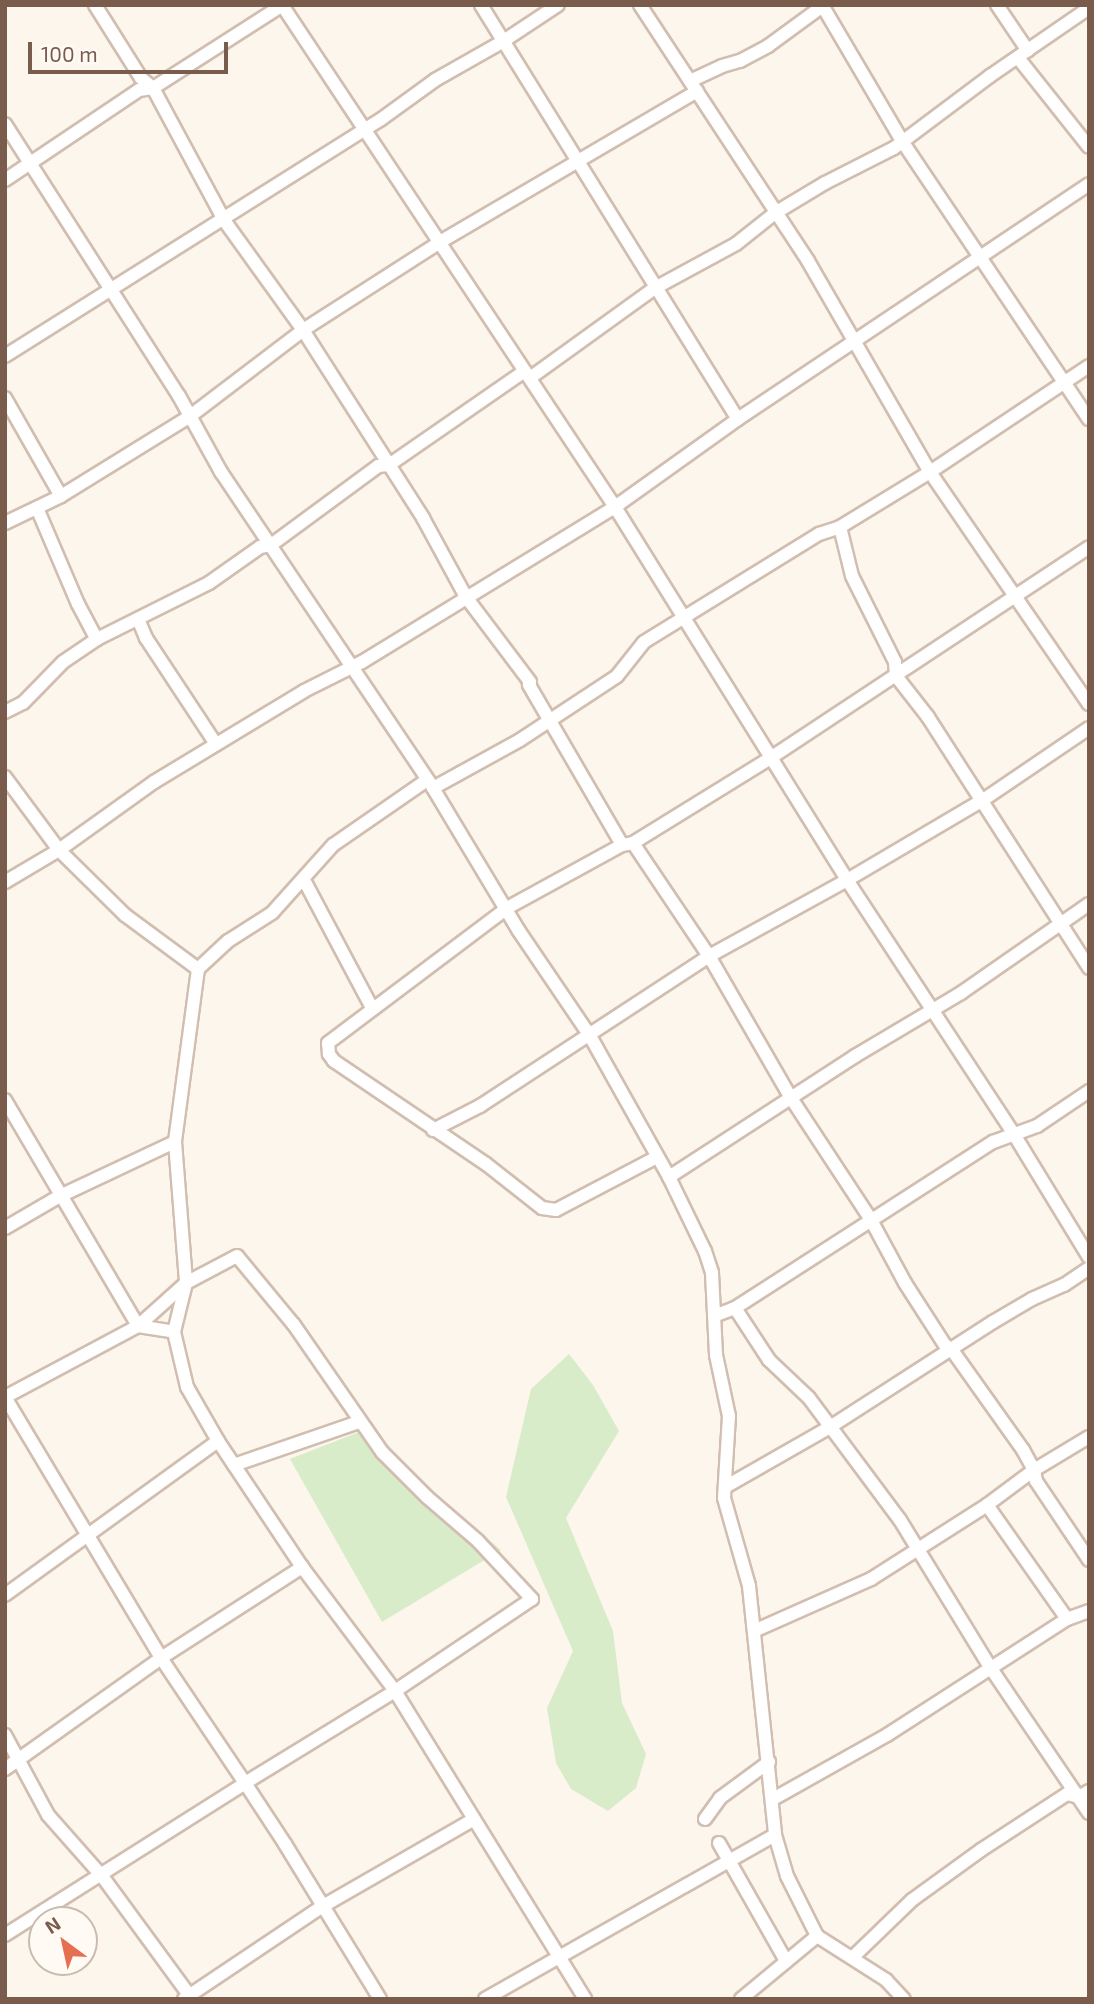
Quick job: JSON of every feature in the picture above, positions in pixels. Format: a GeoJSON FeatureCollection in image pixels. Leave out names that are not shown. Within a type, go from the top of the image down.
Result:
{"type":"FeatureCollection","features":[{"type":"Feature","properties":{"kind":"street"},"geometry":{"type":"LineString","coordinates":[[95,5],[141,78],[153,88],[224,220],[303,330],[423,518],[466,597],[530,682],[627,844],[709,956],[791,1098],[871,1220],[905,1283],[945,1345],[952,1350],[1034,1469],[1037,1481],[1089,1560]]}},
{"type":"Feature","properties":{"kind":"street"},"geometry":{"type":"LineString","coordinates":[[5,180],[139,90],[153,88],[283,5],[615,507],[846,880],[1015,1136],[1089,1257]]}},
{"type":"Feature","properties":{"kind":"street"},"geometry":{"type":"LineString","coordinates":[[481,5],[738,419]]}},
{"type":"Feature","properties":{"kind":"street"},"geometry":{"type":"LineString","coordinates":[[5,356],[110,293],[435,80],[502,42],[558,5]]}},
{"type":"Feature","properties":{"kind":"street"},"geometry":{"type":"LineString","coordinates":[[640,5],[846,323],[853,342],[930,472],[1089,704]]}},
{"type":"Feature","properties":{"kind":"street"},"geometry":{"type":"LineString","coordinates":[[998,5],[1023,55],[1089,147]]}},
{"type":"Feature","properties":{"kind":"street"},"geometry":{"type":"LineString","coordinates":[[5,523],[61,496],[189,417],[303,330],[440,242],[579,161],[722,66],[740,61],[768,46],[823,6],[902,141],[1089,419]]}},
{"type":"Feature","properties":{"kind":"street"},"geometry":{"type":"LineString","coordinates":[[5,712],[23,703],[63,662],[97,639],[209,583],[260,547],[271,545],[378,466],[390,465],[655,288],[736,244],[775,213],[837,176],[894,148],[990,76],[1089,8]]}},
{"type":"Feature","properties":{"kind":"street"},"geometry":{"type":"LineString","coordinates":[[5,124],[110,293],[179,396],[221,472],[430,784],[590,1036],[669,1177],[705,1251],[712,1273],[716,1355],[729,1416],[724,1498],[740,1546],[756,1630],[775,1835],[787,1876],[817,1936],[886,1980],[904,1999]]}},
{"type":"Feature","properties":{"kind":"street"},"geometry":{"type":"LineString","coordinates":[[5,882],[59,850],[154,782],[349,666],[362,662],[615,507],[738,419],[1089,184]]}},
{"type":"Feature","properties":{"kind":"street"},"geometry":{"type":"LineString","coordinates":[[585,1999],[395,1691],[302,1567],[218,1441],[187,1387],[174,1332],[186,1283],[175,1142],[198,970],[228,941],[272,913],[333,845],[430,784],[551,718],[617,677],[644,642],[819,534],[840,527],[930,472],[1089,366]]}},
{"type":"Feature","properties":{"kind":"street"},"geometry":{"type":"LineString","coordinates":[[5,398],[61,496]]}},
{"type":"Feature","properties":{"kind":"street"},"geometry":{"type":"LineString","coordinates":[[37,508],[78,604],[97,639]]}},
{"type":"Feature","properties":{"kind":"street"},"geometry":{"type":"LineString","coordinates":[[840,527],[852,576],[895,662],[896,676],[928,717],[1058,924],[1089,968]]}},
{"type":"Feature","properties":{"kind":"street"},"geometry":{"type":"LineString","coordinates":[[657,1157],[554,1211],[542,1208],[486,1164],[433,1130],[329,1054],[328,1043],[507,908],[627,844],[772,757],[1089,547]]}},
{"type":"Feature","properties":{"kind":"street"},"geometry":{"type":"LineString","coordinates":[[138,619],[153,649],[216,744]]}},
{"type":"Feature","properties":{"kind":"street"},"geometry":{"type":"LineString","coordinates":[[433,1130],[480,1106],[709,956],[982,800],[1089,728]]}},
{"type":"Feature","properties":{"kind":"street"},"geometry":{"type":"LineString","coordinates":[[5,777],[59,850],[125,915],[198,970]]}},
{"type":"Feature","properties":{"kind":"street"},"geometry":{"type":"LineString","coordinates":[[304,880],[372,1008]]}},
{"type":"Feature","properties":{"kind":"street"},"geometry":{"type":"LineString","coordinates":[[669,1177],[930,1010],[961,993],[1089,904]]}},
{"type":"Feature","properties":{"kind":"street"},"geometry":{"type":"LineString","coordinates":[[714,1316],[735,1308],[993,1142],[1037,1126],[1089,1091]]}},
{"type":"Feature","properties":{"kind":"street"},"geometry":{"type":"LineString","coordinates":[[5,1100],[138,1326],[174,1332]]}},
{"type":"Feature","properties":{"kind":"street"},"geometry":{"type":"LineString","coordinates":[[5,1228],[60,1196],[175,1142]]}},
{"type":"Feature","properties":{"kind":"street"},"geometry":{"type":"LineString","coordinates":[[5,1935],[102,1876],[244,1783],[395,1691],[532,1599],[478,1541],[405,1477],[359,1422],[294,1325],[237,1256],[186,1283],[138,1326],[5,1397],[161,1658],[244,1783],[323,1906],[380,1999]]}},
{"type":"Feature","properties":{"kind":"street"},"geometry":{"type":"LineString","coordinates":[[724,1487],[830,1427],[1032,1298],[1064,1285],[1089,1268]]}},
{"type":"Feature","properties":{"kind":"street"},"geometry":{"type":"LineString","coordinates":[[735,1308],[769,1360],[809,1398],[848,1447],[917,1548],[990,1667],[1084,1794],[1089,1813]]}},
{"type":"Feature","properties":{"kind":"street"},"geometry":{"type":"LineString","coordinates":[[234,1465],[359,1422]]}},
{"type":"Feature","properties":{"kind":"street"},"geometry":{"type":"LineString","coordinates":[[756,1630],[871,1579],[987,1505],[1034,1469],[1089,1437]]}},
{"type":"Feature","properties":{"kind":"street"},"geometry":{"type":"LineString","coordinates":[[5,1595],[218,1441]]}},
{"type":"Feature","properties":{"kind":"street"},"geometry":{"type":"LineString","coordinates":[[987,1505],[1067,1619]]}},
{"type":"Feature","properties":{"kind":"street"},"geometry":{"type":"LineString","coordinates":[[5,1769],[19,1762],[161,1658],[302,1567]]}},
{"type":"Feature","properties":{"kind":"street"},"geometry":{"type":"LineString","coordinates":[[773,1799],[887,1735],[1067,1619],[1089,1611]]}},
{"type":"Feature","properties":{"kind":"street"},"geometry":{"type":"LineString","coordinates":[[5,1735],[48,1815],[102,1876],[189,1998],[323,1906],[474,1819]]}},
{"type":"Feature","properties":{"kind":"street"},"geometry":{"type":"LineString","coordinates":[[705,1819],[720,1798],[769,1762]]}},
{"type":"Feature","properties":{"kind":"street"},"geometry":{"type":"LineString","coordinates":[[853,1958],[936,1881],[1067,1794],[1084,1794]]}},
{"type":"Feature","properties":{"kind":"street"},"geometry":{"type":"LineString","coordinates":[[485,1999],[561,1959],[775,1835]]}},
{"type":"Feature","properties":{"kind":"street"},"geometry":{"type":"LineString","coordinates":[[719,1843],[786,1961]]}},
{"type":"Feature","properties":{"kind":"street"},"geometry":{"type":"LineString","coordinates":[[741,1999],[817,1936]]}},
{"type":"Feature","properties":{"kind":"green space"},"geometry":{"type":"Polygon","coordinates":[[[569,1354],[593,1385],[619,1431],[566,1518],[613,1631],[622,1703],[646,1754],[636,1788],[608,1811],[571,1789],[556,1763],[547,1708],[573,1651],[506,1497],[531,1389],[569,1354]]]}},
{"type":"Feature","properties":{"kind":"green space"},"geometry":{"type":"Polygon","coordinates":[[[359,1432],[501,1550],[382,1622],[290,1459],[359,1432]]]}}]}
